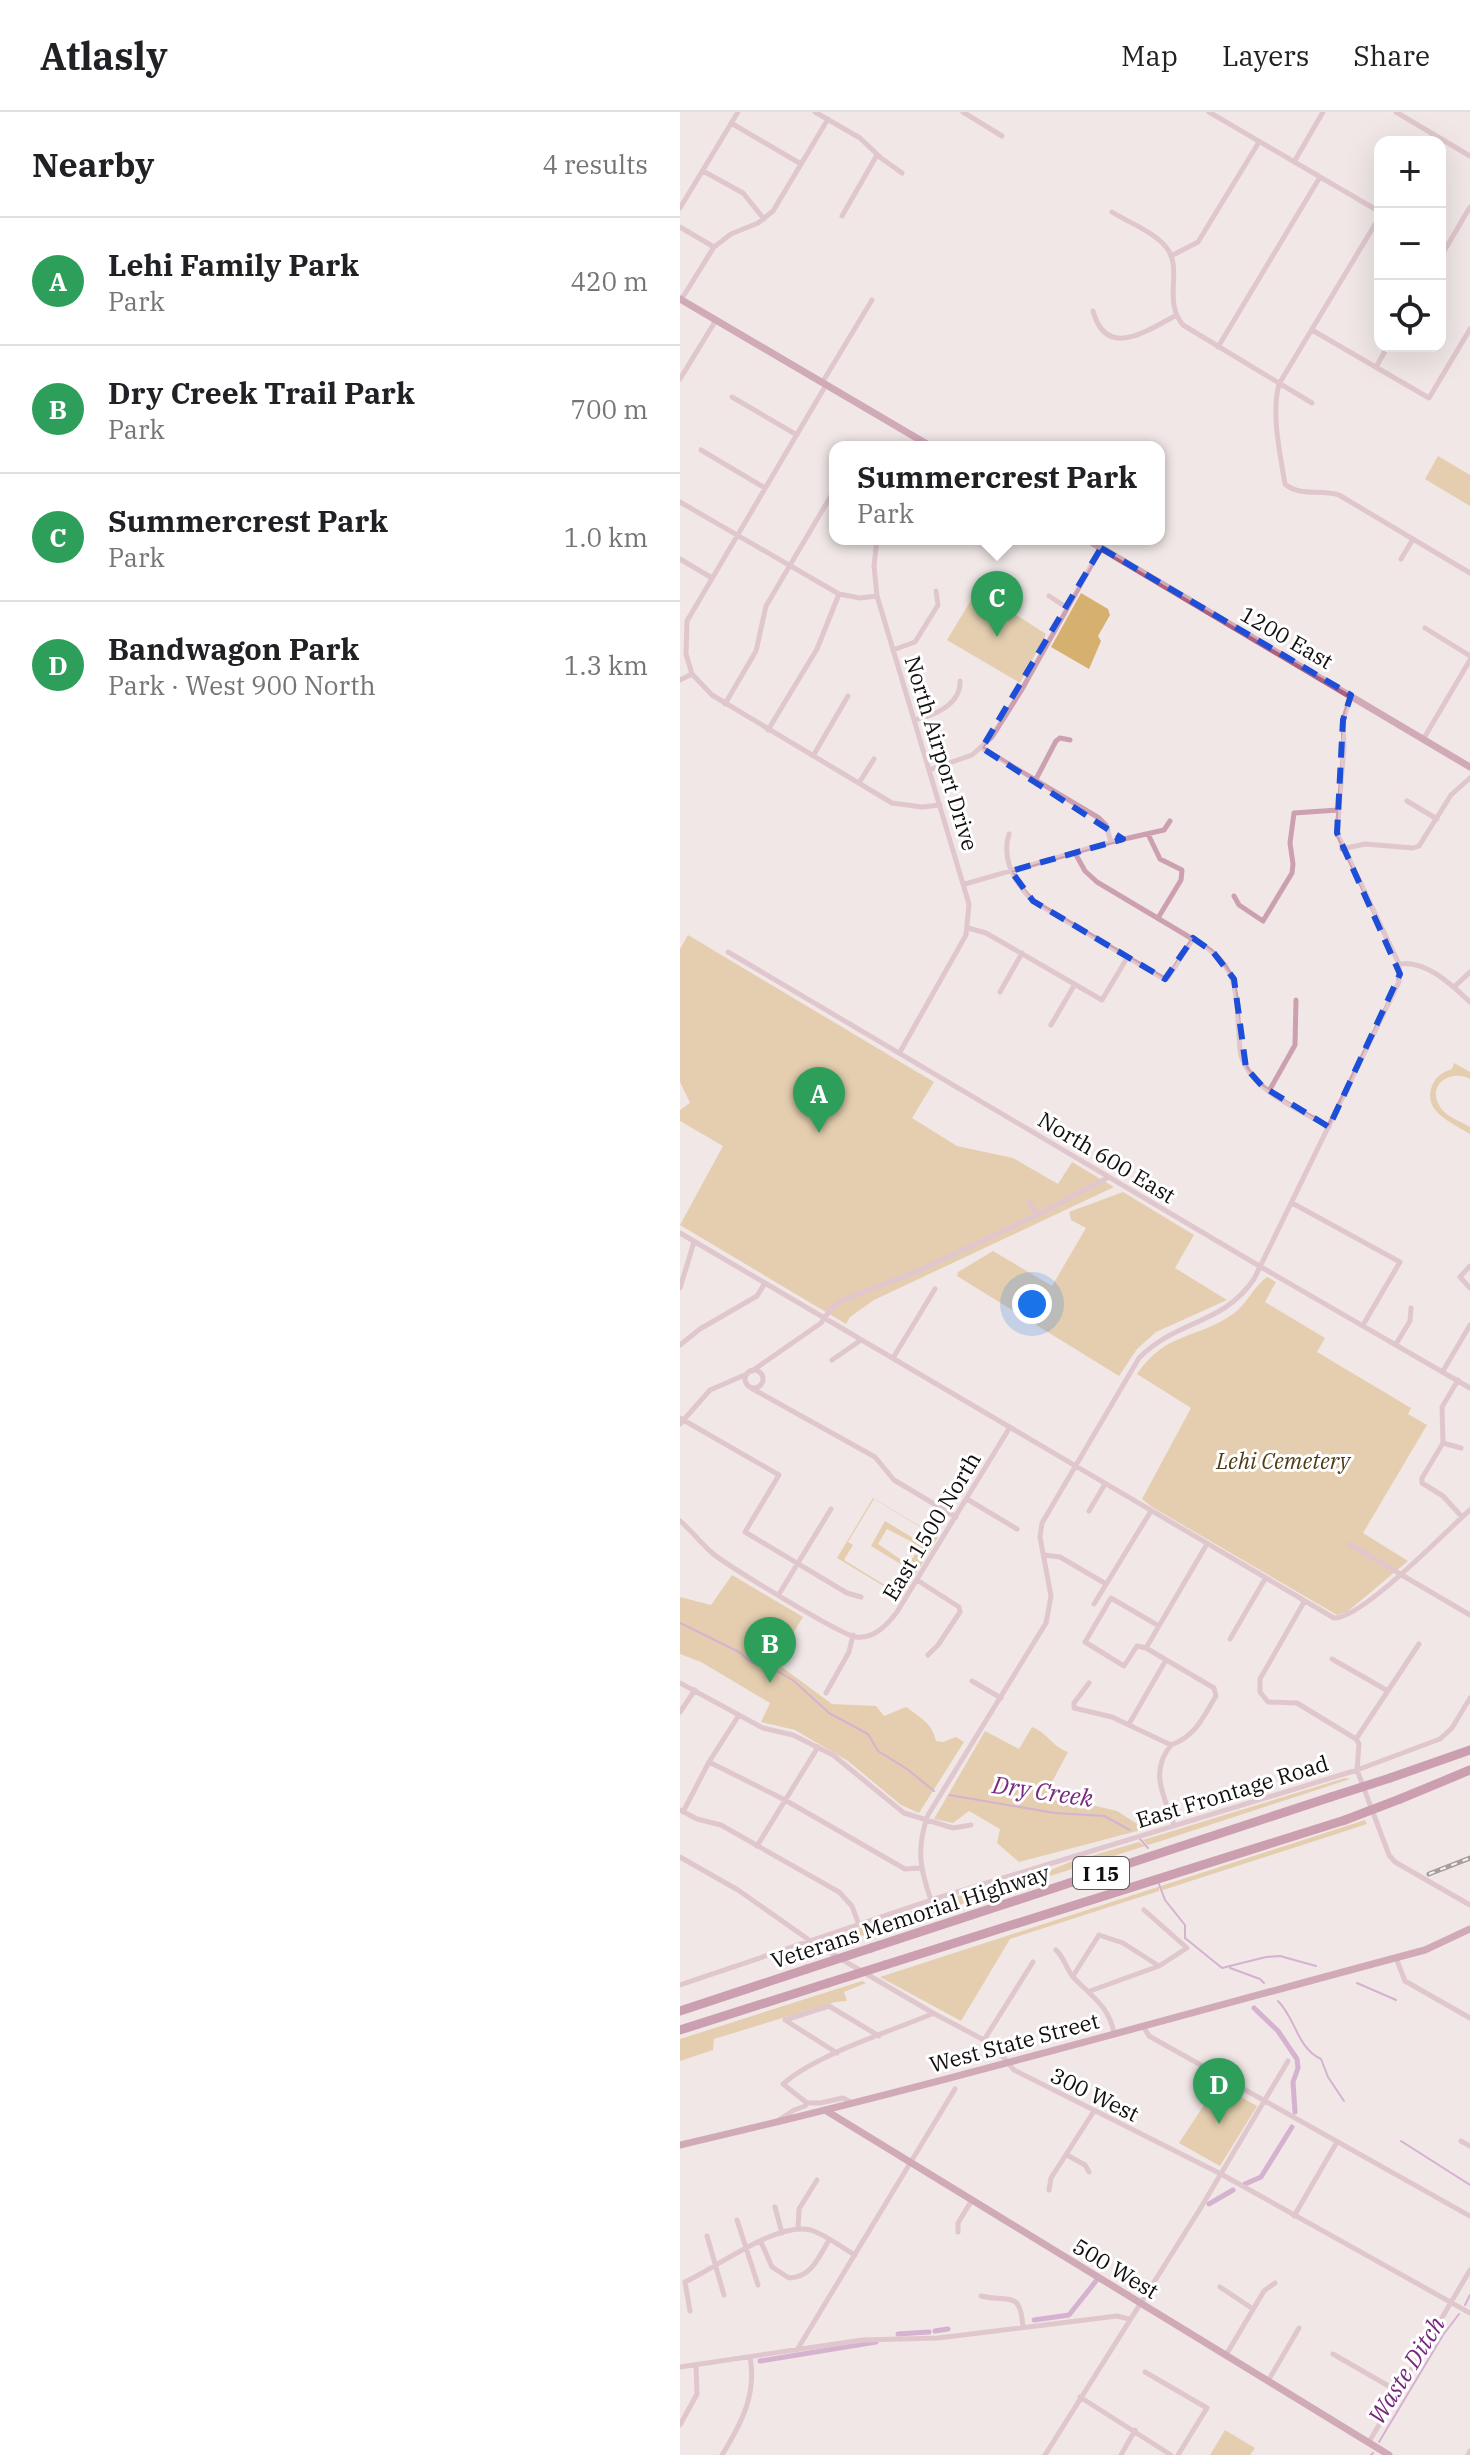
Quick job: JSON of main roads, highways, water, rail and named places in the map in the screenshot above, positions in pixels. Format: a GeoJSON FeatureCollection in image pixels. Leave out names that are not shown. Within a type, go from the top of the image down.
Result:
{"type":"FeatureCollection","features":[{"type":"Feature","properties":{"kind":"highway","name":"Veterans Memorial Highway"},"geometry":{"type":"LineString","coordinates":[[680,2011],[1470,1750]]}},
{"type":"Feature","properties":{"kind":"highway","name":"Veterans Memorial Highway"},"geometry":{"type":"LineString","coordinates":[[680,2030],[1345,1820],[1470,1770]]}},
{"type":"Feature","properties":{"kind":"main road"},"geometry":{"type":"LineString","coordinates":[[681,299],[921,441]]}},
{"type":"Feature","properties":{"kind":"main road","name":"1200 East"},"geometry":{"type":"LineString","coordinates":[[1096,545],[1470,767]]}},
{"type":"Feature","properties":{"kind":"main road","name":"West State Street"},"geometry":{"type":"LineString","coordinates":[[680,2145],[854,2104],[966,2072],[1010,2064],[1396,1958],[1440,1945],[1470,1929]]}},
{"type":"Feature","properties":{"kind":"main road","name":"500 West"},"geometry":{"type":"LineString","coordinates":[[825,2110],[1389,2455]]}},
{"type":"Feature","properties":{"kind":"waterway","name":"Dry Creek"},"geometry":{"type":"LineString","coordinates":[[680,1623],[739,1652],[751,1662],[794,1681],[829,1713],[868,1734],[878,1751],[934,1791]]}},
{"type":"Feature","properties":{"kind":"waterway","name":"Dry Creek"},"geometry":{"type":"LineString","coordinates":[[949,1795],[1055,1813],[1104,1816],[1130,1830]]}},
{"type":"Feature","properties":{"kind":"waterway","name":"Dry Creek"},"geometry":{"type":"LineString","coordinates":[[1140,1839],[1148,1848]]}},
{"type":"Feature","properties":{"kind":"waterway","name":"Dry Creek"},"geometry":{"type":"LineString","coordinates":[[1159,1884],[1165,1900],[1185,1925],[1185,1938],[1222,1968],[1280,1956],[1316,1966]]}},
{"type":"Feature","properties":{"kind":"waterway","name":"Waste Ditch"},"geometry":{"type":"LineString","coordinates":[[1230,1968],[1264,1983]]}},
{"type":"Feature","properties":{"kind":"waterway","name":"Dry Creek"},"geometry":{"type":"LineString","coordinates":[[1357,1983],[1396,2000]]}},
{"type":"Feature","properties":{"kind":"waterway","name":"Waste Ditch"},"geometry":{"type":"LineString","coordinates":[[1278,2001],[1307,2048],[1321,2059],[1328,2077],[1344,2101]]}},
{"type":"Feature","properties":{"kind":"waterway"},"geometry":{"type":"LineString","coordinates":[[1254,2008],[1278,2031],[1297,2059],[1298,2068],[1293,2082],[1295,2112]]}},
{"type":"Feature","properties":{"kind":"waterway"},"geometry":{"type":"LineString","coordinates":[[1245,2184],[1261,2177],[1292,2127]]}},
{"type":"Feature","properties":{"kind":"waterway","name":"Waste Ditch"},"geometry":{"type":"LineString","coordinates":[[1401,2141],[1470,2185]]}},
{"type":"Feature","properties":{"kind":"waterway"},"geometry":{"type":"LineString","coordinates":[[1209,2204],[1233,2190]]}},
{"type":"Feature","properties":{"kind":"waterway"},"geometry":{"type":"LineString","coordinates":[[1034,2320],[1069,2315],[1096,2281]]}},
{"type":"Feature","properties":{"kind":"waterway","name":"Waste Ditch"},"geometry":{"type":"LineString","coordinates":[[1465,2305],[1470,2295]]}},
{"type":"Feature","properties":{"kind":"waterway","name":"Waste Ditch"},"geometry":{"type":"LineString","coordinates":[[1379,2442],[1443,2335],[1459,2314]]}},
{"type":"Feature","properties":{"kind":"waterway"},"geometry":{"type":"LineString","coordinates":[[935,2331],[948,2329]]}},
{"type":"Feature","properties":{"kind":"waterway"},"geometry":{"type":"LineString","coordinates":[[898,2334],[929,2332]]}},
{"type":"Feature","properties":{"kind":"waterway"},"geometry":{"type":"LineString","coordinates":[[760,2361],[876,2342]]}},
{"type":"Feature","properties":{"kind":"railway"},"geometry":{"type":"LineString","coordinates":[[1429,1874],[1470,1858]]}},
{"type":"Feature","properties":{"kind":"place","name":"Summercrest Park"},"geometry":{"type":"Point","coordinates":[997,637]}},
{"type":"Feature","properties":{"kind":"place","name":"Lehi Family Park"},"geometry":{"type":"Point","coordinates":[819,1133]}},
{"type":"Feature","properties":{"kind":"place","name":"Dry Creek Trail Park"},"geometry":{"type":"Point","coordinates":[770,1683]}},
{"type":"Feature","properties":{"kind":"place","name":"Bandwagon Park"},"geometry":{"type":"Point","coordinates":[1219,2124]}},
{"type":"Feature","properties":{"kind":"park label","name":"Lehi Cemetery"},"geometry":{"type":"Point","coordinates":[1283,1460]}}]}
